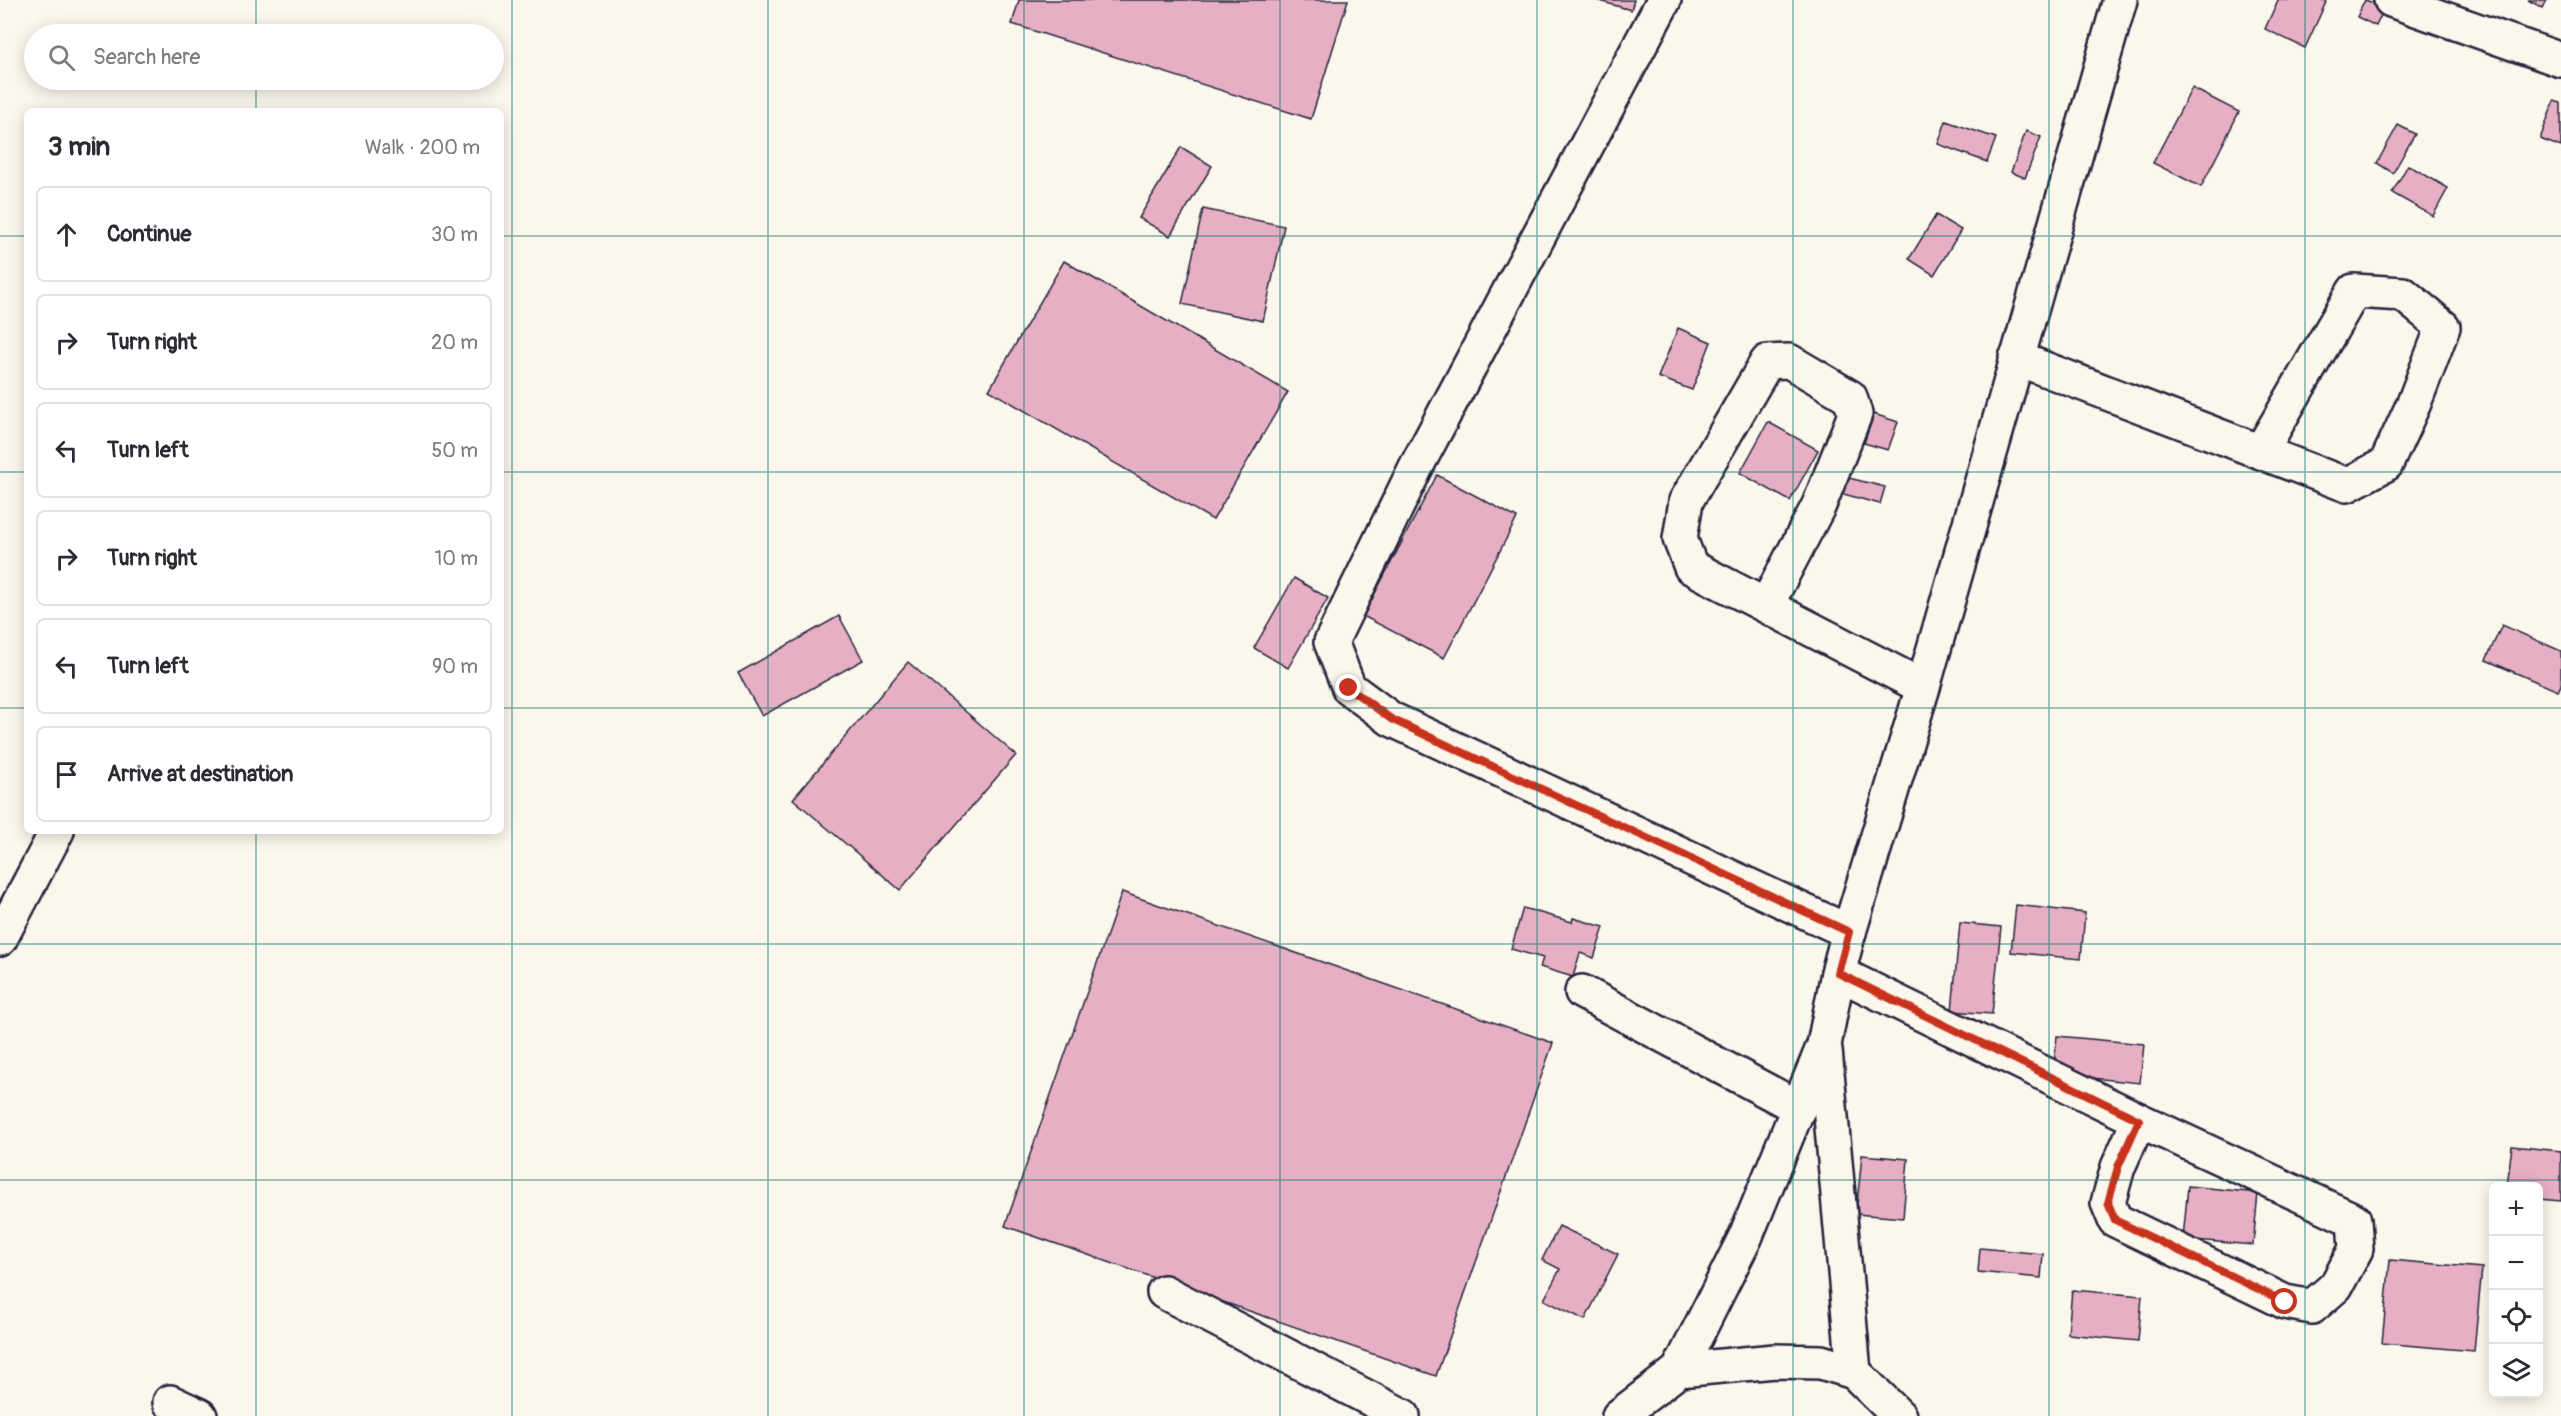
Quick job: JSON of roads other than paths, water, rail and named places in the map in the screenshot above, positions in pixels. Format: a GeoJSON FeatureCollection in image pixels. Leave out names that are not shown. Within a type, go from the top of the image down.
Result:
{"type":"FeatureCollection","features":[{"type":"Feature","properties":{"kind":"street"},"geometry":{"type":"LineString","coordinates":[[1664,0],[1416,467],[1332,642],[1349,688],[1391,719],[1849,932]]}},
{"type":"Feature","properties":{"kind":"street"},"geometry":{"type":"LineString","coordinates":[[1619,1416],[1679,1370],[1745,1239],[1824,1045],[1838,973],[1849,932],[1923,687],[2120,0]]}},
{"type":"Feature","properties":{"kind":"street"},"geometry":{"type":"LineString","coordinates":[[2391,0],[2561,60]]}},
{"type":"Feature","properties":{"kind":"street"},"geometry":{"type":"LineString","coordinates":[[2016,358],[2347,485],[2386,464],[2414,403],[2443,327],[2403,294],[2354,291],[2261,451]]}},
{"type":"Feature","properties":{"kind":"street"},"geometry":{"type":"LineString","coordinates":[[1766,606],[1819,505],[1856,414],[1850,397],[1789,361],[1767,362],[1686,501],[1680,539],[1691,567],[1766,606],[1923,687]]}},
{"type":"Feature","properties":{"kind":"street"},"geometry":{"type":"LineString","coordinates":[[0,939],[55,834]]}},
{"type":"Feature","properties":{"kind":"street"},"geometry":{"type":"LineString","coordinates":[[1838,973],[2139,1120],[2354,1220],[2356,1248],[2336,1286],[2312,1307],[2285,1302],[2115,1220],[2108,1203],[2118,1167],[2139,1120]]}},
{"type":"Feature","properties":{"kind":"street"},"geometry":{"type":"LineString","coordinates":[[1582,992],[1799,1108]]}},
{"type":"Feature","properties":{"kind":"street"},"geometry":{"type":"LineString","coordinates":[[1824,1045],[1854,1372]]}},
{"type":"Feature","properties":{"kind":"street"},"geometry":{"type":"LineString","coordinates":[[1164,1292],[1403,1416]]}},
{"type":"Feature","properties":{"kind":"street"},"geometry":{"type":"LineString","coordinates":[[1679,1370],[1775,1361],[1821,1362],[1854,1372],[1899,1416]]}},
{"type":"Feature","properties":{"kind":"street"},"geometry":{"type":"LineString","coordinates":[[170,1402],[200,1416]]}}]}
